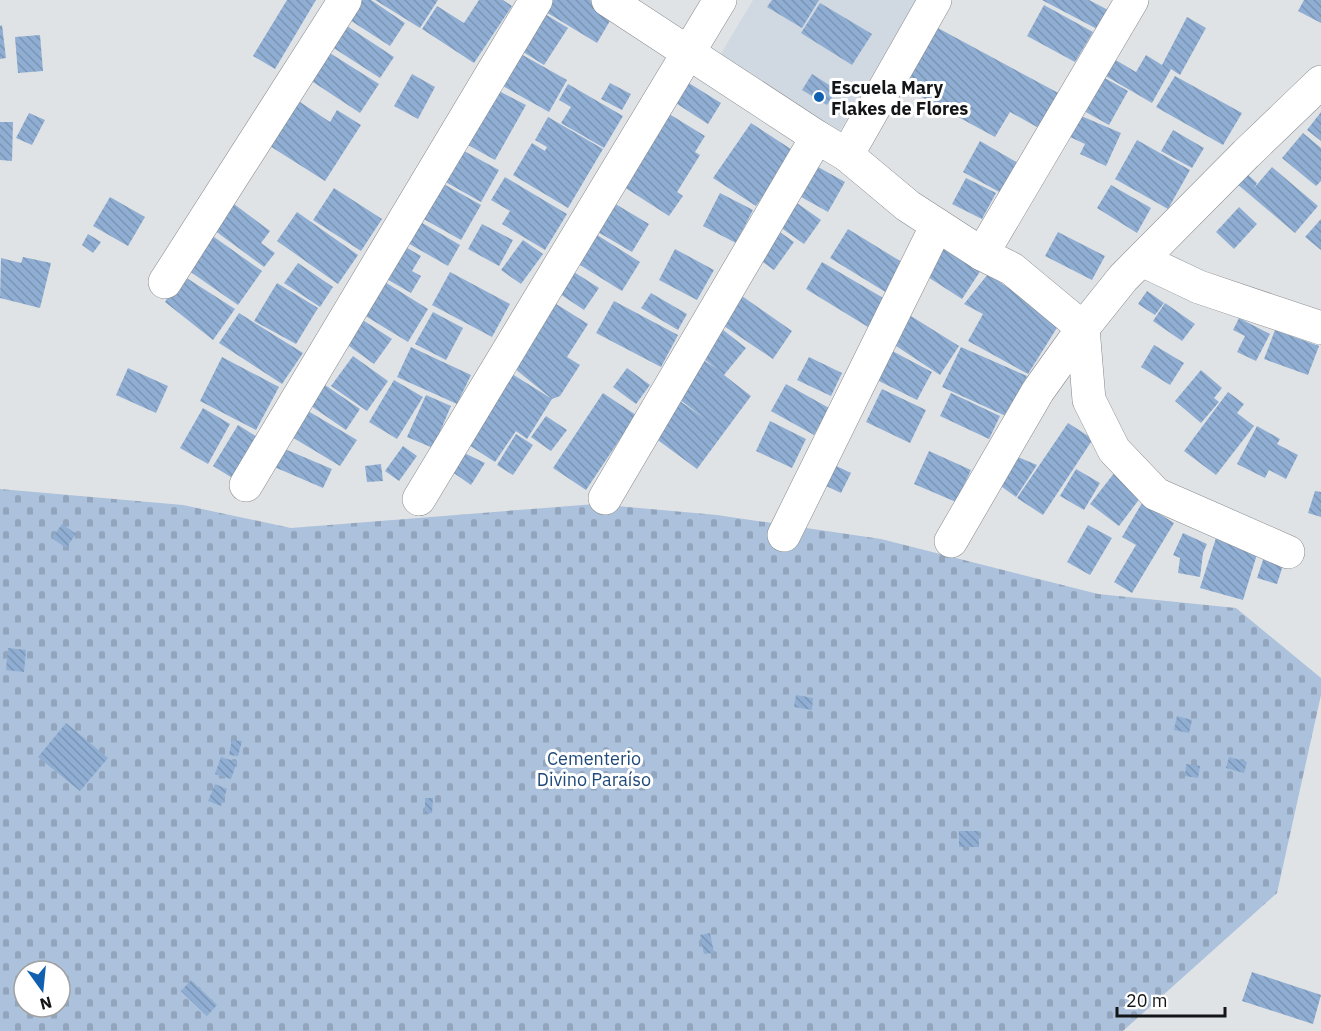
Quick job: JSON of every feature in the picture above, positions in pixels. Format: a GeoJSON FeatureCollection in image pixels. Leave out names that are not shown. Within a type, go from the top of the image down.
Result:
{"type":"FeatureCollection","features":[{"type":"Feature","properties":{"kind":"street"},"geometry":{"type":"LineString","coordinates":[[165,282],[345,0]]}},
{"type":"Feature","properties":{"kind":"street"},"geometry":{"type":"LineString","coordinates":[[246,485],[536,0]]}},
{"type":"Feature","properties":{"kind":"street"},"geometry":{"type":"LineString","coordinates":[[608,0],[817,137],[848,154],[908,206],[982,254],[1011,269],[1083,328],[1089,400],[1114,450],[1156,494],[1288,552]]}},
{"type":"Feature","properties":{"kind":"street"},"geometry":{"type":"LineString","coordinates":[[419,499],[720,0]]}},
{"type":"Feature","properties":{"kind":"street"},"geometry":{"type":"LineString","coordinates":[[848,154],[935,0]]}},
{"type":"Feature","properties":{"kind":"street"},"geometry":{"type":"LineString","coordinates":[[982,254],[1132,0]]}},
{"type":"Feature","properties":{"kind":"street"},"geometry":{"type":"LineString","coordinates":[[951,541],[1038,391],[1083,328],[1123,278],[1321,81]]}},
{"type":"Feature","properties":{"kind":"street"},"geometry":{"type":"LineString","coordinates":[[605,498],[817,137]]}},
{"type":"Feature","properties":{"kind":"street"},"geometry":{"type":"LineString","coordinates":[[784,535],[937,225]]}},
{"type":"Feature","properties":{"kind":"street"},"geometry":{"type":"LineString","coordinates":[[1142,260],[1199,287],[1321,328]]}},
{"type":"Feature","properties":{"kind":"shaded area","name":"Escuela Mary Flakes de Flores"},"geometry":{"type":"Polygon","coordinates":[[[753,0],[916,0],[838,134],[717,60],[753,0]]]}},
{"type":"Feature","properties":{"kind":"green space","name":"Cementerio Divino Paraíso"},"geometry":{"type":"Polygon","coordinates":[[[0,489],[183,505],[291,528],[595,504],[717,515],[881,539],[1098,594],[1236,608],[1321,678],[1321,695],[1277,893],[1123,1031],[0,1031],[0,489]]]}},
{"type":"Feature","properties":{"kind":"building"},"geometry":{"type":"Polygon","coordinates":[[[287,0],[316,0],[275,69],[253,56],[287,0]]]}},
{"type":"Feature","properties":{"kind":"building"},"geometry":{"type":"Polygon","coordinates":[[[347,0],[371,0],[405,23],[390,46],[339,13],[347,0]]]}},
{"type":"Feature","properties":{"kind":"building"},"geometry":{"type":"Polygon","coordinates":[[[375,0],[438,0],[420,28],[375,0]]]}},
{"type":"Feature","properties":{"kind":"building"},"geometry":{"type":"Polygon","coordinates":[[[479,0],[503,0],[512,6],[474,63],[422,29],[437,6],[464,23],[479,0]]]}},
{"type":"Feature","properties":{"kind":"building"},"geometry":{"type":"Polygon","coordinates":[[[546,0],[590,0],[614,14],[597,43],[541,9],[546,0]]]}},
{"type":"Feature","properties":{"kind":"building"},"geometry":{"type":"Polygon","coordinates":[[[772,0],[819,0],[802,28],[767,7],[772,0]]]}},
{"type":"Feature","properties":{"kind":"building"},"geometry":{"type":"Polygon","coordinates":[[[1042,0],[1089,0],[1108,10],[1097,29],[1042,0]]]}},
{"type":"Feature","properties":{"kind":"building"},"geometry":{"type":"Polygon","coordinates":[[[1304,0],[1321,0],[1321,23],[1298,11],[1304,0]]]}},
{"type":"Feature","properties":{"kind":"building"},"geometry":{"type":"Polygon","coordinates":[[[820,3],[872,34],[852,65],[801,33],[820,3]]]}},
{"type":"Feature","properties":{"kind":"building"},"geometry":{"type":"Polygon","coordinates":[[[1044,5],[1093,32],[1075,62],[1027,36],[1044,5]]]}},
{"type":"Feature","properties":{"kind":"building"},"geometry":{"type":"Polygon","coordinates":[[[540,11],[568,28],[544,65],[517,48],[540,11]]]}},
{"type":"Feature","properties":{"kind":"building"},"geometry":{"type":"Polygon","coordinates":[[[1187,17],[1206,28],[1180,75],[1171,69],[1152,103],[1104,75],[1114,59],[1136,72],[1146,55],[1162,65],[1187,17]]]}},
{"type":"Feature","properties":{"kind":"building"},"geometry":{"type":"Polygon","coordinates":[[[344,24],[394,57],[380,78],[329,45],[344,24]]]}},
{"type":"Feature","properties":{"kind":"building"},"geometry":{"type":"Polygon","coordinates":[[[2,25],[6,58],[0,59],[0,26],[2,25]]]}},
{"type":"Feature","properties":{"kind":"building"},"geometry":{"type":"Polygon","coordinates":[[[936,27],[1064,96],[1044,131],[1010,112],[995,137],[903,87],[936,27]]]}},
{"type":"Feature","properties":{"kind":"building"},"geometry":{"type":"Polygon","coordinates":[[[40,35],[43,71],[18,73],[15,37],[40,35]]]}},
{"type":"Feature","properties":{"kind":"building"},"geometry":{"type":"Polygon","coordinates":[[[512,49],[567,80],[549,112],[494,81],[512,49]]]}},
{"type":"Feature","properties":{"kind":"building"},"geometry":{"type":"Polygon","coordinates":[[[325,50],[379,84],[360,113],[307,78],[325,50]]]}},
{"type":"Feature","properties":{"kind":"building"},"geometry":{"type":"Polygon","coordinates":[[[412,74],[435,87],[418,119],[394,106],[412,74]]]}},
{"type":"Feature","properties":{"kind":"building"},"geometry":{"type":"Polygon","coordinates":[[[812,74],[837,90],[827,105],[802,90],[812,74]]]}},
{"type":"Feature","properties":{"kind":"building"},"geometry":{"type":"Polygon","coordinates":[[[1175,76],[1242,113],[1223,145],[1156,107],[1175,76]]]}},
{"type":"Feature","properties":{"kind":"building"},"geometry":{"type":"Polygon","coordinates":[[[1103,77],[1128,91],[1109,125],[1084,111],[1103,77]]]}},
{"type":"Feature","properties":{"kind":"building"},"geometry":{"type":"Polygon","coordinates":[[[684,80],[721,103],[708,124],[671,100],[684,80]]]}},
{"type":"Feature","properties":{"kind":"building"},"geometry":{"type":"Polygon","coordinates":[[[610,83],[631,94],[622,110],[601,99],[610,83]]]}},
{"type":"Feature","properties":{"kind":"building"},"geometry":{"type":"Polygon","coordinates":[[[568,84],[623,116],[604,148],[561,123],[571,107],[559,100],[568,84]]]}},
{"type":"Feature","properties":{"kind":"building"},"geometry":{"type":"Polygon","coordinates":[[[489,86],[526,105],[495,160],[459,140],[489,86]]]}},
{"type":"Feature","properties":{"kind":"building"},"geometry":{"type":"Polygon","coordinates":[[[291,96],[330,122],[337,110],[361,125],[325,181],[262,141],[291,96]]]}},
{"type":"Feature","properties":{"kind":"building"},"geometry":{"type":"Polygon","coordinates":[[[661,109],[705,136],[695,152],[700,155],[677,192],[683,196],[669,216],[624,187],[661,109]]]}},
{"type":"Feature","properties":{"kind":"building"},"geometry":{"type":"Polygon","coordinates":[[[1321,112],[1321,141],[1307,130],[1321,112]]]}},
{"type":"Feature","properties":{"kind":"building"},"geometry":{"type":"Polygon","coordinates":[[[29,113],[45,120],[32,145],[16,138],[29,113]]]}},
{"type":"Feature","properties":{"kind":"building"},"geometry":{"type":"Polygon","coordinates":[[[1079,115],[1121,133],[1106,166],[1080,154],[1085,144],[1070,137],[1079,115]]]}},
{"type":"Feature","properties":{"kind":"building"},"geometry":{"type":"Polygon","coordinates":[[[548,117],[603,149],[568,208],[513,175],[532,143],[545,151],[547,147],[535,140],[548,117]]]}},
{"type":"Feature","properties":{"kind":"building"},"geometry":{"type":"Polygon","coordinates":[[[0,122],[13,122],[12,161],[0,160],[0,122]]]}},
{"type":"Feature","properties":{"kind":"building"},"geometry":{"type":"Polygon","coordinates":[[[751,123],[794,151],[756,206],[713,178],[751,123]]]}},
{"type":"Feature","properties":{"kind":"building"},"geometry":{"type":"Polygon","coordinates":[[[1173,130],[1204,148],[1192,168],[1161,151],[1173,130]]]}},
{"type":"Feature","properties":{"kind":"building"},"geometry":{"type":"Polygon","coordinates":[[[1303,133],[1321,148],[1321,181],[1316,186],[1282,158],[1303,133]]]}},
{"type":"Feature","properties":{"kind":"building"},"geometry":{"type":"Polygon","coordinates":[[[1137,140],[1190,170],[1168,209],[1115,179],[1137,140]]]}},
{"type":"Feature","properties":{"kind":"building"},"geometry":{"type":"Polygon","coordinates":[[[980,141],[1018,163],[1001,193],[963,172],[980,141]]]}},
{"type":"Feature","properties":{"kind":"building"},"geometry":{"type":"Polygon","coordinates":[[[453,145],[499,170],[481,202],[435,176],[453,145]]]}},
{"type":"Feature","properties":{"kind":"building"},"geometry":{"type":"Polygon","coordinates":[[[811,163],[845,182],[828,212],[794,193],[811,163]]]}},
{"type":"Feature","properties":{"kind":"building"},"geometry":{"type":"Polygon","coordinates":[[[1272,167],[1318,206],[1295,233],[1236,183],[1246,173],[1257,183],[1254,188],[1272,167]]]}},
{"type":"Feature","properties":{"kind":"building"},"geometry":{"type":"Polygon","coordinates":[[[505,177],[567,214],[545,250],[502,224],[510,211],[491,200],[505,177]]]}},
{"type":"Feature","properties":{"kind":"building"},"geometry":{"type":"Polygon","coordinates":[[[433,178],[481,205],[461,240],[413,213],[433,178]]]}},
{"type":"Feature","properties":{"kind":"building"},"geometry":{"type":"Polygon","coordinates":[[[966,178],[996,193],[982,219],[952,204],[966,178]]]}},
{"type":"Feature","properties":{"kind":"building"},"geometry":{"type":"Polygon","coordinates":[[[1111,185],[1151,208],[1137,233],[1097,208],[1111,185]]]}},
{"type":"Feature","properties":{"kind":"building"},"geometry":{"type":"Polygon","coordinates":[[[334,188],[382,219],[361,251],[313,220],[334,188]]]}},
{"type":"Feature","properties":{"kind":"building"},"geometry":{"type":"Polygon","coordinates":[[[720,193],[753,210],[736,243],[703,226],[720,193]]]}},
{"type":"Feature","properties":{"kind":"building"},"geometry":{"type":"Polygon","coordinates":[[[602,196],[649,224],[632,252],[584,224],[602,196]]]}},
{"type":"Feature","properties":{"kind":"building"},"geometry":{"type":"Polygon","coordinates":[[[110,197],[145,217],[128,246],[93,226],[110,197]]]}},
{"type":"Feature","properties":{"kind":"building"},"geometry":{"type":"Polygon","coordinates":[[[230,201],[270,231],[261,243],[275,253],[264,267],[210,227],[230,201]]]}},
{"type":"Feature","properties":{"kind":"building"},"geometry":{"type":"Polygon","coordinates":[[[794,201],[821,220],[804,244],[777,225],[794,201]]]}},
{"type":"Feature","properties":{"kind":"building"},"geometry":{"type":"Polygon","coordinates":[[[1239,207],[1257,224],[1234,249],[1216,232],[1239,207]]]}},
{"type":"Feature","properties":{"kind":"building"},"geometry":{"type":"Polygon","coordinates":[[[297,212],[358,255],[338,284],[277,241],[297,212]]]}},
{"type":"Feature","properties":{"kind":"building"},"geometry":{"type":"Polygon","coordinates":[[[412,217],[460,245],[448,266],[399,238],[412,217]]]}},
{"type":"Feature","properties":{"kind":"building"},"geometry":{"type":"Polygon","coordinates":[[[1321,219],[1321,250],[1305,237],[1321,219]]]}},
{"type":"Feature","properties":{"kind":"building"},"geometry":{"type":"Polygon","coordinates":[[[482,224],[513,240],[499,266],[468,249],[482,224]]]}},
{"type":"Feature","properties":{"kind":"building"},"geometry":{"type":"Polygon","coordinates":[[[586,228],[640,262],[622,291],[567,257],[586,228]]]}},
{"type":"Feature","properties":{"kind":"building"},"geometry":{"type":"Polygon","coordinates":[[[774,228],[794,242],[774,270],[754,256],[774,228]]]}},
{"type":"Feature","properties":{"kind":"building"},"geometry":{"type":"Polygon","coordinates":[[[848,229],[905,264],[887,293],[830,258],[848,229]]]}},
{"type":"Feature","properties":{"kind":"building"},"geometry":{"type":"Polygon","coordinates":[[[207,232],[262,271],[238,305],[182,266],[207,232]]]}},
{"type":"Feature","properties":{"kind":"building"},"geometry":{"type":"Polygon","coordinates":[[[1058,232],[1105,256],[1092,280],[1045,256],[1058,232]]]}},
{"type":"Feature","properties":{"kind":"building"},"geometry":{"type":"Polygon","coordinates":[[[88,234],[101,242],[93,253],[82,245],[88,234]]]}},
{"type":"Feature","properties":{"kind":"building"},"geometry":{"type":"Polygon","coordinates":[[[940,235],[985,264],[962,299],[917,270],[940,235]]]}},
{"type":"Feature","properties":{"kind":"building"},"geometry":{"type":"Polygon","coordinates":[[[523,240],[543,254],[521,284],[501,270],[523,240]]]}},
{"type":"Feature","properties":{"kind":"building"},"geometry":{"type":"Polygon","coordinates":[[[397,242],[421,256],[412,271],[421,276],[411,293],[378,274],[397,242]]]}},
{"type":"Feature","properties":{"kind":"building"},"geometry":{"type":"Polygon","coordinates":[[[675,249],[714,270],[697,300],[659,280],[675,249]]]}},
{"type":"Feature","properties":{"kind":"building"},"geometry":{"type":"Polygon","coordinates":[[[23,257],[51,263],[40,308],[0,298],[1,258],[21,263],[23,257]]]}},
{"type":"Feature","properties":{"kind":"building"},"geometry":{"type":"Polygon","coordinates":[[[822,262],[885,299],[868,327],[806,289],[822,262]]]}},
{"type":"Feature","properties":{"kind":"building"},"geometry":{"type":"Polygon","coordinates":[[[298,263],[333,287],[320,307],[284,283],[298,263]]]}},
{"type":"Feature","properties":{"kind":"building"},"geometry":{"type":"Polygon","coordinates":[[[563,265],[599,288],[584,310],[548,286],[563,265]]]}},
{"type":"Feature","properties":{"kind":"building"},"geometry":{"type":"Polygon","coordinates":[[[450,272],[510,304],[492,337],[432,305],[450,272]]]}},
{"type":"Feature","properties":{"kind":"building"},"geometry":{"type":"Polygon","coordinates":[[[988,274],[1060,323],[1028,374],[968,341],[983,314],[964,304],[988,274]]]}},
{"type":"Feature","properties":{"kind":"building"},"geometry":{"type":"Polygon","coordinates":[[[182,275],[235,309],[213,340],[165,302],[182,275]]]}},
{"type":"Feature","properties":{"kind":"building"},"geometry":{"type":"Polygon","coordinates":[[[380,279],[428,309],[408,342],[359,312],[380,279]]]}},
{"type":"Feature","properties":{"kind":"building"},"geometry":{"type":"Polygon","coordinates":[[[277,283],[318,308],[296,344],[254,321],[277,283]]]}},
{"type":"Feature","properties":{"kind":"building"},"geometry":{"type":"Polygon","coordinates":[[[732,289],[792,331],[773,359],[712,318],[732,289]]]}},
{"type":"Feature","properties":{"kind":"building"},"geometry":{"type":"Polygon","coordinates":[[[1147,291],[1164,303],[1155,315],[1138,304],[1147,291]]]}},
{"type":"Feature","properties":{"kind":"building"},"geometry":{"type":"Polygon","coordinates":[[[651,293],[687,314],[678,330],[641,308],[651,293]]]}},
{"type":"Feature","properties":{"kind":"building"},"geometry":{"type":"Polygon","coordinates":[[[545,297],[588,324],[567,357],[580,365],[560,396],[552,399],[509,364],[545,297]]]}},
{"type":"Feature","properties":{"kind":"building"},"geometry":{"type":"Polygon","coordinates":[[[614,301],[678,335],[661,367],[596,333],[614,301]]]}},
{"type":"Feature","properties":{"kind":"building"},"geometry":{"type":"Polygon","coordinates":[[[1165,303],[1195,324],[1182,341],[1153,321],[1165,303]]]}},
{"type":"Feature","properties":{"kind":"building"},"geometry":{"type":"Polygon","coordinates":[[[898,308],[959,346],[940,375],[887,340],[898,308]]]}},
{"type":"Feature","properties":{"kind":"building"},"geometry":{"type":"Polygon","coordinates":[[[433,312],[463,328],[446,360],[415,344],[433,312]]]}},
{"type":"Feature","properties":{"kind":"building"},"geometry":{"type":"Polygon","coordinates":[[[239,313],[303,353],[282,384],[219,343],[239,313]]]}},
{"type":"Feature","properties":{"kind":"building"},"geometry":{"type":"Polygon","coordinates":[[[358,317],[392,339],[374,364],[342,341],[358,317]]]}},
{"type":"Feature","properties":{"kind":"building"},"geometry":{"type":"Polygon","coordinates":[[[1239,318],[1270,334],[1256,361],[1237,352],[1245,336],[1233,330],[1239,318]]]}},
{"type":"Feature","properties":{"kind":"building"},"geometry":{"type":"Polygon","coordinates":[[[717,325],[746,348],[724,375],[751,396],[697,469],[651,435],[677,399],[705,419],[670,392],[693,353],[717,369],[695,352],[717,325]]]}},
{"type":"Feature","properties":{"kind":"building"},"geometry":{"type":"Polygon","coordinates":[[[1275,330],[1319,346],[1308,375],[1264,359],[1275,330]]]}},
{"type":"Feature","properties":{"kind":"building"},"geometry":{"type":"Polygon","coordinates":[[[881,345],[932,372],[917,400],[865,374],[881,345]]]}},
{"type":"Feature","properties":{"kind":"building"},"geometry":{"type":"Polygon","coordinates":[[[1154,345],[1184,363],[1170,385],[1141,367],[1154,345]]]}},
{"type":"Feature","properties":{"kind":"building"},"geometry":{"type":"Polygon","coordinates":[[[411,347],[471,375],[457,404],[397,377],[411,347]]]}},
{"type":"Feature","properties":{"kind":"building"},"geometry":{"type":"Polygon","coordinates":[[[961,347],[1027,376],[1008,417],[942,387],[961,347]]]}},
{"type":"Feature","properties":{"kind":"building"},"geometry":{"type":"Polygon","coordinates":[[[353,356],[388,381],[367,411],[331,386],[353,356]]]}},
{"type":"Feature","properties":{"kind":"building"},"geometry":{"type":"Polygon","coordinates":[[[222,357],[279,387],[256,430],[200,401],[222,357]]]}},
{"type":"Feature","properties":{"kind":"building"},"geometry":{"type":"Polygon","coordinates":[[[809,357],[842,373],[831,396],[797,380],[809,357]]]}},
{"type":"Feature","properties":{"kind":"building"},"geometry":{"type":"Polygon","coordinates":[[[128,368],[168,386],[156,413],[116,395],[128,368]]]}},
{"type":"Feature","properties":{"kind":"building"},"geometry":{"type":"Polygon","coordinates":[[[627,368],[650,385],[636,404],[613,387],[627,368]]]}},
{"type":"Feature","properties":{"kind":"building"},"geometry":{"type":"Polygon","coordinates":[[[1201,370],[1222,388],[1214,398],[1219,402],[1201,423],[1175,401],[1201,370]]]}},
{"type":"Feature","properties":{"kind":"building"},"geometry":{"type":"Polygon","coordinates":[[[509,372],[552,399],[527,439],[516,431],[495,462],[464,442],[509,372]]]}},
{"type":"Feature","properties":{"kind":"building"},"geometry":{"type":"Polygon","coordinates":[[[394,380],[423,397],[397,439],[369,422],[394,380]]]}},
{"type":"Feature","properties":{"kind":"building"},"geometry":{"type":"Polygon","coordinates":[[[786,384],[829,408],[814,435],[771,411],[786,384]]]}},
{"type":"Feature","properties":{"kind":"building"},"geometry":{"type":"Polygon","coordinates":[[[325,385],[360,409],[346,430],[311,406],[325,385]]]}},
{"type":"Feature","properties":{"kind":"building"},"geometry":{"type":"Polygon","coordinates":[[[882,389],[926,410],[910,443],[866,422],[882,389]]]}},
{"type":"Feature","properties":{"kind":"building"},"geometry":{"type":"Polygon","coordinates":[[[1228,392],[1244,404],[1237,413],[1254,426],[1216,475],[1184,451],[1228,392]]]}},
{"type":"Feature","properties":{"kind":"building"},"geometry":{"type":"Polygon","coordinates":[[[603,393],[636,415],[586,490],[553,468],[603,393]]]}},
{"type":"Feature","properties":{"kind":"building"},"geometry":{"type":"Polygon","coordinates":[[[951,393],[1000,416],[989,439],[940,416],[951,393]]]}},
{"type":"Feature","properties":{"kind":"building"},"geometry":{"type":"Polygon","coordinates":[[[426,395],[451,406],[433,448],[407,437],[426,395]]]}},
{"type":"Feature","properties":{"kind":"building"},"geometry":{"type":"Polygon","coordinates":[[[203,408],[230,424],[208,464],[180,448],[203,408]]]}},
{"type":"Feature","properties":{"kind":"building"},"geometry":{"type":"Polygon","coordinates":[[[308,411],[357,440],[340,466],[292,437],[308,411]]]}},
{"type":"Feature","properties":{"kind":"building"},"geometry":{"type":"Polygon","coordinates":[[[546,416],[567,430],[551,451],[531,437],[546,416]]]}},
{"type":"Feature","properties":{"kind":"building"},"geometry":{"type":"Polygon","coordinates":[[[770,421],[806,439],[792,468],[756,451],[770,421]]]}},
{"type":"Feature","properties":{"kind":"building"},"geometry":{"type":"Polygon","coordinates":[[[1068,423],[1093,439],[1043,515],[1017,498],[1068,423]]]}},
{"type":"Feature","properties":{"kind":"building"},"geometry":{"type":"Polygon","coordinates":[[[238,425],[259,438],[234,479],[213,466],[238,425]]]}},
{"type":"Feature","properties":{"kind":"building"},"geometry":{"type":"Polygon","coordinates":[[[1257,426],[1280,439],[1277,444],[1298,455],[1286,479],[1269,470],[1265,478],[1237,464],[1257,426]]]}},
{"type":"Feature","properties":{"kind":"building"},"geometry":{"type":"Polygon","coordinates":[[[516,434],[533,445],[513,475],[497,465],[516,434]]]}},
{"type":"Feature","properties":{"kind":"building"},"geometry":{"type":"Polygon","coordinates":[[[403,446],[417,456],[399,481],[385,471],[403,446]]]}},
{"type":"Feature","properties":{"kind":"building"},"geometry":{"type":"Polygon","coordinates":[[[280,447],[332,469],[323,488],[272,466],[280,447]]]}},
{"type":"Feature","properties":{"kind":"building"},"geometry":{"type":"Polygon","coordinates":[[[456,449],[485,463],[471,485],[448,469],[456,449]]]}},
{"type":"Feature","properties":{"kind":"building"},"geometry":{"type":"Polygon","coordinates":[[[929,451],[971,470],[956,502],[914,484],[929,451]]]}},
{"type":"Feature","properties":{"kind":"building"},"geometry":{"type":"Polygon","coordinates":[[[1013,455],[1037,465],[1016,497],[998,484],[1013,455]]]}},
{"type":"Feature","properties":{"kind":"building"},"geometry":{"type":"Polygon","coordinates":[[[1122,463],[1147,489],[1119,526],[1090,504],[1122,463]]]}},
{"type":"Feature","properties":{"kind":"building"},"geometry":{"type":"Polygon","coordinates":[[[381,464],[383,481],[367,482],[365,466],[381,464]]]}},
{"type":"Feature","properties":{"kind":"building"},"geometry":{"type":"Polygon","coordinates":[[[832,464],[851,473],[841,493],[822,484],[832,464]]]}},
{"type":"Feature","properties":{"kind":"building"},"geometry":{"type":"Polygon","coordinates":[[[1076,469],[1100,483],[1084,510],[1060,496],[1076,469]]]}},
{"type":"Feature","properties":{"kind":"building"},"geometry":{"type":"Polygon","coordinates":[[[1315,491],[1321,492],[1321,517],[1308,513],[1315,491]]]}},
{"type":"Feature","properties":{"kind":"building"},"geometry":{"type":"Polygon","coordinates":[[[1142,503],[1174,523],[1132,593],[1114,582],[1136,545],[1122,537],[1142,503]]]}},
{"type":"Feature","properties":{"kind":"building"},"geometry":{"type":"Polygon","coordinates":[[[62,524],[76,534],[66,548],[52,538],[62,524]]]}},
{"type":"Feature","properties":{"kind":"building"},"geometry":{"type":"Polygon","coordinates":[[[1088,525],[1112,538],[1090,575],[1067,562],[1088,525]]]}},
{"type":"Feature","properties":{"kind":"building"},"geometry":{"type":"Polygon","coordinates":[[[1183,533],[1207,544],[1203,553],[1200,577],[1178,573],[1180,558],[1173,555],[1183,533]]]}},
{"type":"Feature","properties":{"kind":"building"},"geometry":{"type":"Polygon","coordinates":[[[1216,538],[1258,551],[1243,600],[1200,588],[1216,538]]]}},
{"type":"Feature","properties":{"kind":"building"},"geometry":{"type":"Polygon","coordinates":[[[1264,557],[1284,562],[1277,584],[1257,578],[1264,557]]]}},
{"type":"Feature","properties":{"kind":"building"},"geometry":{"type":"Polygon","coordinates":[[[8,648],[26,650],[24,672],[6,670],[8,648]]]}},
{"type":"Feature","properties":{"kind":"building"},"geometry":{"type":"Polygon","coordinates":[[[796,695],[813,698],[812,710],[794,707],[796,695]]]}},
{"type":"Feature","properties":{"kind":"building"},"geometry":{"type":"Polygon","coordinates":[[[1177,716],[1192,720],[1189,733],[1174,730],[1177,716]]]}},
{"type":"Feature","properties":{"kind":"building"},"geometry":{"type":"Polygon","coordinates":[[[66,723],[108,758],[80,791],[38,757],[66,723]]]}},
{"type":"Feature","properties":{"kind":"building"},"geometry":{"type":"Polygon","coordinates":[[[232,740],[242,741],[238,756],[229,755],[232,740]]]}},
{"type":"Feature","properties":{"kind":"building"},"geometry":{"type":"Polygon","coordinates":[[[221,757],[237,762],[231,779],[215,774],[221,757]]]}},
{"type":"Feature","properties":{"kind":"building"},"geometry":{"type":"Polygon","coordinates":[[[1229,757],[1247,762],[1244,773],[1226,768],[1229,757]]]}},
{"type":"Feature","properties":{"kind":"building"},"geometry":{"type":"Polygon","coordinates":[[[1186,764],[1200,766],[1198,778],[1185,776],[1186,764]]]}},
{"type":"Feature","properties":{"kind":"building"},"geometry":{"type":"Polygon","coordinates":[[[215,784],[227,789],[221,806],[208,801],[215,784]]]}},
{"type":"Feature","properties":{"kind":"building"},"geometry":{"type":"Polygon","coordinates":[[[425,798],[433,798],[432,813],[425,813],[425,798]]]}},
{"type":"Feature","properties":{"kind":"building"},"geometry":{"type":"Polygon","coordinates":[[[959,831],[979,831],[979,847],[959,847],[959,831]]]}},
{"type":"Feature","properties":{"kind":"building"},"geometry":{"type":"Polygon","coordinates":[[[710,933],[714,953],[704,954],[700,935],[710,933]]]}},
{"type":"Feature","properties":{"kind":"building"},"geometry":{"type":"Polygon","coordinates":[[[1252,972],[1321,995],[1313,1024],[1242,1001],[1252,972]]]}},
{"type":"Feature","properties":{"kind":"building"},"geometry":{"type":"Polygon","coordinates":[[[191,980],[217,1005],[207,1016],[181,991],[191,980]]]}},
{"type":"Feature","properties":{"kind":"place","name":"Escuela Mary Flakes de Flores"},"geometry":{"type":"Point","coordinates":[819,97]}}]}
